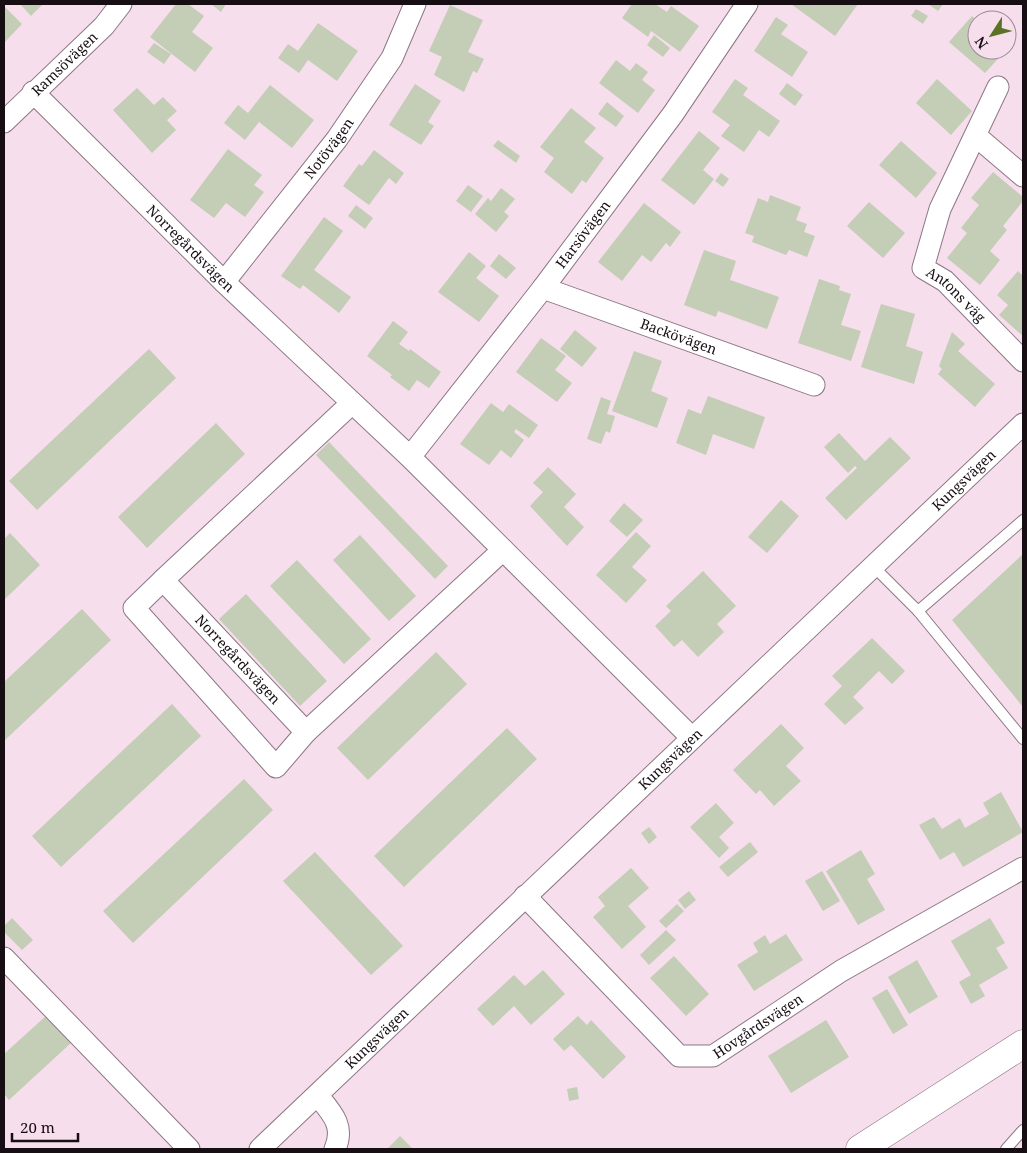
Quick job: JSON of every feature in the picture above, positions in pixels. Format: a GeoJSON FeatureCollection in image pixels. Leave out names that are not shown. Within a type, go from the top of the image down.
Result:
{"type":"FeatureCollection","features":[{"type":"Feature","properties":{"kind":"street","name":"Ramsövägen"},"geometry":{"type":"LineString","coordinates":[[4,122],[33,92],[104,26],[121,4]]}},
{"type":"Feature","properties":{"kind":"street","name":"Notövägen"},"geometry":{"type":"LineString","coordinates":[[224,282],[337,139],[392,58],[415,4]]}},
{"type":"Feature","properties":{"kind":"street","name":"Harsövägen"},"geometry":{"type":"LineString","coordinates":[[410,457],[543,288],[673,114],[748,4]]}},
{"type":"Feature","properties":{"kind":"street","name":"Antons väg"},"geometry":{"type":"LineString","coordinates":[[998,87],[940,209],[923,268],[945,281],[1023,362]]}},
{"type":"Feature","properties":{"kind":"street","name":"Norregårdsvägen"},"geometry":{"type":"LineString","coordinates":[[33,92],[224,282],[410,457],[692,738]]}},
{"type":"Feature","properties":{"kind":"street"},"geometry":{"type":"LineString","coordinates":[[976,136],[1023,176]]}},
{"type":"Feature","properties":{"kind":"street","name":"Backövägen"},"geometry":{"type":"LineString","coordinates":[[543,288],[814,384]]}},
{"type":"Feature","properties":{"kind":"street"},"geometry":{"type":"LineString","coordinates":[[352,403],[134,608],[276,767],[306,732],[503,550]]}},
{"type":"Feature","properties":{"kind":"street","name":"Kungsvägen"},"geometry":{"type":"LineString","coordinates":[[260,1149],[318,1096],[525,896],[1023,424]]}},
{"type":"Feature","properties":{"kind":"street","name":"Norregårdsvägen"},"geometry":{"type":"LineString","coordinates":[[163,580],[306,732]]}},
{"type":"Feature","properties":{"kind":"street","name":"Hovgårdsvägen"},"geometry":{"type":"LineString","coordinates":[[525,896],[680,1056],[712,1056],[841,971],[1023,868]]}},
{"type":"Feature","properties":{"kind":"street"},"geometry":{"type":"LineString","coordinates":[[4,958],[189,1149]]}},
{"type":"Feature","properties":{"kind":"street"},"geometry":{"type":"LineString","coordinates":[[860,1149],[1023,1044]]}},
{"type":"Feature","properties":{"kind":"street"},"geometry":{"type":"LineString","coordinates":[[982,1070],[1023,1051]]}},
{"type":"Feature","properties":{"kind":"street"},"geometry":{"type":"LineString","coordinates":[[318,1096],[338,1120],[338,1143],[335,1149]]}},
{"type":"Feature","properties":{"kind":"lane"},"geometry":{"type":"LineString","coordinates":[[918,611],[1023,520]]}},
{"type":"Feature","properties":{"kind":"lane"},"geometry":{"type":"LineString","coordinates":[[873,566],[918,611],[1023,739]]}},
{"type":"Feature","properties":{"kind":"lane"},"geometry":{"type":"LineString","coordinates":[[1006,1149],[1023,1130]]}},
{"type":"Feature","properties":{"kind":"building"},"geometry":{"type":"Polygon","coordinates":[[[20,4],[43,4],[31,16],[20,4]]]}},
{"type":"Feature","properties":{"kind":"building"},"geometry":{"type":"Polygon","coordinates":[[[176,4],[188,4],[204,16],[192,32],[213,48],[195,72],[150,37],[176,4]]]}},
{"type":"Feature","properties":{"kind":"building"},"geometry":{"type":"Polygon","coordinates":[[[211,4],[226,4],[221,12],[211,4]]]}},
{"type":"Feature","properties":{"kind":"building"},"geometry":{"type":"Polygon","coordinates":[[[632,4],[655,4],[667,12],[671,6],[699,26],[680,52],[651,31],[648,37],[622,18],[632,4]]]}},
{"type":"Feature","properties":{"kind":"building"},"geometry":{"type":"Polygon","coordinates":[[[791,4],[858,4],[835,36],[791,4]]]}},
{"type":"Feature","properties":{"kind":"building"},"geometry":{"type":"Polygon","coordinates":[[[928,4],[943,4],[938,11],[928,4]]]}},
{"type":"Feature","properties":{"kind":"building"},"geometry":{"type":"Polygon","coordinates":[[[450,5],[483,20],[468,52],[484,59],[477,73],[473,71],[464,92],[434,75],[442,57],[429,51],[450,5]]]}},
{"type":"Feature","properties":{"kind":"building"},"geometry":{"type":"Polygon","coordinates":[[[4,6],[22,24],[4,43],[4,6]]]}},
{"type":"Feature","properties":{"kind":"building"},"geometry":{"type":"Polygon","coordinates":[[[916,9],[928,16],[923,24],[911,16],[916,9]]]}},
{"type":"Feature","properties":{"kind":"building"},"geometry":{"type":"Polygon","coordinates":[[[776,17],[788,25],[781,34],[808,52],[792,77],[754,51],[776,17]]]}},
{"type":"Feature","properties":{"kind":"building"},"geometry":{"type":"Polygon","coordinates":[[[967,22],[967,58],[949,42],[967,22]]]}},
{"type":"Feature","properties":{"kind":"building"},"geometry":{"type":"Polygon","coordinates":[[[318,23],[358,51],[337,81],[308,60],[299,73],[278,58],[288,44],[298,51],[318,23]]]}},
{"type":"Feature","properties":{"kind":"building"},"geometry":{"type":"Polygon","coordinates":[[[654,35],[670,48],[663,57],[647,45],[654,35]]]}},
{"type":"Feature","properties":{"kind":"building"},"geometry":{"type":"Polygon","coordinates":[[[154,43],[171,54],[164,64],[147,52],[154,43]]]}},
{"type":"Feature","properties":{"kind":"building"},"geometry":{"type":"Polygon","coordinates":[[[616,60],[630,71],[636,63],[648,72],[642,80],[655,90],[638,113],[599,83],[616,60]]]}},
{"type":"Feature","properties":{"kind":"building"},"geometry":{"type":"Polygon","coordinates":[[[970,60],[997,60],[985,73],[970,60]]]}},
{"type":"Feature","properties":{"kind":"building"},"geometry":{"type":"Polygon","coordinates":[[[735,79],[748,88],[743,95],[780,121],[769,137],[759,130],[744,152],[721,136],[730,125],[712,112],[735,79]]]}},
{"type":"Feature","properties":{"kind":"building"},"geometry":{"type":"Polygon","coordinates":[[[937,79],[972,111],[951,135],[916,103],[937,79]]]}},
{"type":"Feature","properties":{"kind":"building"},"geometry":{"type":"Polygon","coordinates":[[[787,83],[803,95],[795,106],[779,94],[787,83]]]}},
{"type":"Feature","properties":{"kind":"building"},"geometry":{"type":"Polygon","coordinates":[[[415,84],[441,101],[428,122],[434,126],[421,145],[389,125],[415,84]]]}},
{"type":"Feature","properties":{"kind":"building"},"geometry":{"type":"Polygon","coordinates":[[[270,85],[314,120],[292,148],[259,122],[245,140],[224,123],[238,105],[248,113],[270,85]]]}},
{"type":"Feature","properties":{"kind":"building"},"geometry":{"type":"Polygon","coordinates":[[[137,88],[154,105],[163,97],[177,111],[167,120],[176,130],[152,153],[113,110],[137,88]]]}},
{"type":"Feature","properties":{"kind":"building"},"geometry":{"type":"Polygon","coordinates":[[[607,102],[624,116],[616,127],[598,114],[607,102]]]}},
{"type":"Feature","properties":{"kind":"building"},"geometry":{"type":"Polygon","coordinates":[[[571,108],[596,128],[584,142],[604,158],[586,183],[582,180],[572,194],[544,172],[554,158],[540,147],[571,108]]]}},
{"type":"Feature","properties":{"kind":"building"},"geometry":{"type":"Polygon","coordinates":[[[699,131],[720,148],[703,170],[714,179],[694,205],[661,180],[699,131]]]}},
{"type":"Feature","properties":{"kind":"building"},"geometry":{"type":"Polygon","coordinates":[[[498,140],[520,156],[516,163],[493,146],[498,140]]]}},
{"type":"Feature","properties":{"kind":"building"},"geometry":{"type":"Polygon","coordinates":[[[901,141],[937,173],[916,198],[879,165],[901,141]]]}},
{"type":"Feature","properties":{"kind":"building"},"geometry":{"type":"Polygon","coordinates":[[[228,149],[262,175],[254,185],[264,192],[245,217],[226,203],[214,218],[190,200],[228,149]]]}},
{"type":"Feature","properties":{"kind":"building"},"geometry":{"type":"Polygon","coordinates":[[[374,150],[404,173],[396,184],[389,178],[369,205],[343,186],[359,164],[362,166],[374,150]]]}},
{"type":"Feature","properties":{"kind":"building"},"geometry":{"type":"Polygon","coordinates":[[[993,172],[1023,197],[1023,201],[1003,226],[1007,230],[990,251],[1000,260],[980,285],[947,258],[967,233],[961,228],[979,205],[971,198],[993,172]]]}},
{"type":"Feature","properties":{"kind":"building"},"geometry":{"type":"Polygon","coordinates":[[[721,173],[729,179],[723,187],[715,181],[721,173]]]}},
{"type":"Feature","properties":{"kind":"building"},"geometry":{"type":"Polygon","coordinates":[[[468,185],[483,196],[471,212],[456,201],[468,185]]]}},
{"type":"Feature","properties":{"kind":"building"},"geometry":{"type":"Polygon","coordinates":[[[501,188],[515,199],[504,212],[509,216],[496,232],[475,214],[488,198],[491,201],[501,188]]]}},
{"type":"Feature","properties":{"kind":"building"},"geometry":{"type":"Polygon","coordinates":[[[770,195],[801,207],[796,220],[807,224],[804,232],[815,236],[807,257],[789,250],[786,255],[752,242],[754,236],[745,233],[758,198],[768,202],[770,195]]]}},
{"type":"Feature","properties":{"kind":"building"},"geometry":{"type":"Polygon","coordinates":[[[869,202],[905,233],[883,258],[847,226],[869,202]]]}},
{"type":"Feature","properties":{"kind":"building"},"geometry":{"type":"Polygon","coordinates":[[[644,203],[681,232],[670,247],[666,243],[651,262],[642,255],[622,281],[598,262],[644,203]]]}},
{"type":"Feature","properties":{"kind":"building"},"geometry":{"type":"Polygon","coordinates":[[[356,205],[373,218],[365,229],[348,216],[356,205]]]}},
{"type":"Feature","properties":{"kind":"building"},"geometry":{"type":"Polygon","coordinates":[[[324,217],[343,231],[314,270],[351,297],[339,313],[303,285],[300,289],[281,276],[324,217]]]}},
{"type":"Feature","properties":{"kind":"building"},"geometry":{"type":"Polygon","coordinates":[[[704,250],[736,261],[730,280],[779,297],[767,329],[718,311],[716,317],[684,305],[704,250]]]}},
{"type":"Feature","properties":{"kind":"building"},"geometry":{"type":"Polygon","coordinates":[[[469,252],[486,266],[476,278],[499,296],[479,322],[438,292],[469,252]]]}},
{"type":"Feature","properties":{"kind":"building"},"geometry":{"type":"Polygon","coordinates":[[[499,254],[516,268],[506,279],[490,266],[499,254]]]}},
{"type":"Feature","properties":{"kind":"building"},"geometry":{"type":"Polygon","coordinates":[[[1018,271],[1023,276],[1023,336],[999,315],[1008,305],[997,295],[1018,271]]]}},
{"type":"Feature","properties":{"kind":"building"},"geometry":{"type":"Polygon","coordinates":[[[819,279],[840,286],[839,290],[851,294],[841,325],[861,331],[851,361],[798,343],[819,279]]]}},
{"type":"Feature","properties":{"kind":"building"},"geometry":{"type":"Polygon","coordinates":[[[881,304],[915,314],[906,346],[923,352],[914,384],[861,367],[881,304]]]}},
{"type":"Feature","properties":{"kind":"building"},"geometry":{"type":"Polygon","coordinates":[[[393,321],[408,332],[399,344],[409,351],[410,349],[441,372],[429,388],[417,380],[409,391],[367,356],[393,321]]]}},
{"type":"Feature","properties":{"kind":"building"},"geometry":{"type":"Polygon","coordinates":[[[575,330],[597,348],[582,367],[560,349],[575,330]]]}},
{"type":"Feature","properties":{"kind":"building"},"geometry":{"type":"Polygon","coordinates":[[[952,332],[965,344],[958,351],[995,384],[975,407],[938,374],[942,369],[939,366],[952,332]]]}},
{"type":"Feature","properties":{"kind":"building"},"geometry":{"type":"Polygon","coordinates":[[[541,338],[566,356],[555,370],[572,383],[557,402],[516,372],[541,338]]]}},
{"type":"Feature","properties":{"kind":"building"},"geometry":{"type":"Polygon","coordinates":[[[149,349],[176,378],[37,510],[9,481],[149,349]]]}},
{"type":"Feature","properties":{"kind":"building"},"geometry":{"type":"Polygon","coordinates":[[[634,351],[662,361],[651,391],[668,398],[657,428],[612,411],[634,351]]]}},
{"type":"Feature","properties":{"kind":"building"},"geometry":{"type":"Polygon","coordinates":[[[708,396],[765,417],[754,449],[713,434],[706,455],[676,443],[688,409],[701,414],[708,396]]]}},
{"type":"Feature","properties":{"kind":"building"},"geometry":{"type":"Polygon","coordinates":[[[601,397],[611,401],[607,414],[615,416],[610,433],[606,431],[601,444],[587,439],[601,397]]]}},
{"type":"Feature","properties":{"kind":"building"},"geometry":{"type":"Polygon","coordinates":[[[491,403],[503,412],[509,404],[538,425],[529,438],[516,429],[514,432],[524,440],[511,458],[501,450],[489,465],[460,444],[491,403]]]}},
{"type":"Feature","properties":{"kind":"building"},"geometry":{"type":"Polygon","coordinates":[[[216,423],[245,454],[147,548],[118,517],[216,423]]]}},
{"type":"Feature","properties":{"kind":"building"},"geometry":{"type":"Polygon","coordinates":[[[839,433],[865,461],[890,437],[911,458],[846,520],[825,498],[857,468],[855,466],[848,473],[824,447],[839,433]]]}},
{"type":"Feature","properties":{"kind":"building"},"geometry":{"type":"Polygon","coordinates":[[[329,442],[448,566],[435,579],[316,455],[329,442]]]}},
{"type":"Feature","properties":{"kind":"building"},"geometry":{"type":"Polygon","coordinates":[[[548,467],[576,494],[564,507],[584,527],[567,546],[530,506],[543,492],[533,483],[548,467]]]}},
{"type":"Feature","properties":{"kind":"building"},"geometry":{"type":"Polygon","coordinates":[[[781,500],[799,516],[767,553],[748,537],[781,500]]]}},
{"type":"Feature","properties":{"kind":"building"},"geometry":{"type":"Polygon","coordinates":[[[624,503],[643,520],[627,537],[609,521],[624,503]]]}},
{"type":"Feature","properties":{"kind":"building"},"geometry":{"type":"Polygon","coordinates":[[[636,532],[651,546],[632,567],[647,580],[626,603],[596,575],[636,532]]]}},
{"type":"Feature","properties":{"kind":"building"},"geometry":{"type":"Polygon","coordinates":[[[10,533],[40,565],[4,600],[4,539],[10,533]]]}},
{"type":"Feature","properties":{"kind":"building"},"geometry":{"type":"Polygon","coordinates":[[[360,535],[416,596],[389,621],[333,560],[360,535]]]}},
{"type":"Feature","properties":{"kind":"building"},"geometry":{"type":"Polygon","coordinates":[[[1023,554],[1023,707],[952,620],[1023,554]]]}},
{"type":"Feature","properties":{"kind":"building"},"geometry":{"type":"Polygon","coordinates":[[[297,560],[371,639],[344,664],[270,586],[297,560]]]}},
{"type":"Feature","properties":{"kind":"building"},"geometry":{"type":"Polygon","coordinates":[[[703,571],[736,606],[717,624],[724,632],[698,657],[682,640],[674,647],[655,626],[671,611],[666,606],[703,571]]]}},
{"type":"Feature","properties":{"kind":"building"},"geometry":{"type":"Polygon","coordinates":[[[246,594],[327,681],[300,706],[219,619],[246,594]]]}},
{"type":"Feature","properties":{"kind":"building"},"geometry":{"type":"Polygon","coordinates":[[[82,609],[111,640],[4,741],[4,682],[82,609]]]}},
{"type":"Feature","properties":{"kind":"building"},"geometry":{"type":"Polygon","coordinates":[[[872,638],[905,671],[892,684],[879,671],[853,697],[864,708],[845,725],[824,704],[842,686],[832,676],[872,638]]]}},
{"type":"Feature","properties":{"kind":"building"},"geometry":{"type":"Polygon","coordinates":[[[436,652],[467,684],[368,780],[337,748],[436,652]]]}},
{"type":"Feature","properties":{"kind":"building"},"geometry":{"type":"Polygon","coordinates":[[[172,704],[201,736],[61,867],[32,836],[172,704]]]}},
{"type":"Feature","properties":{"kind":"building"},"geometry":{"type":"Polygon","coordinates":[[[781,724],[804,748],[786,766],[801,781],[774,806],[760,790],[756,794],[733,770],[781,724]]]}},
{"type":"Feature","properties":{"kind":"building"},"geometry":{"type":"Polygon","coordinates":[[[507,728],[537,759],[404,887],[374,856],[507,728]]]}},
{"type":"Feature","properties":{"kind":"building"},"geometry":{"type":"Polygon","coordinates":[[[244,779],[273,810],[133,943],[103,911],[244,779]]]}},
{"type":"Feature","properties":{"kind":"building"},"geometry":{"type":"Polygon","coordinates":[[[1001,792],[1023,832],[963,867],[954,852],[940,860],[919,825],[934,817],[942,829],[960,818],[965,828],[989,814],[983,803],[1001,792]]]}},
{"type":"Feature","properties":{"kind":"building"},"geometry":{"type":"Polygon","coordinates":[[[716,803],[734,823],[719,837],[729,848],[719,858],[690,827],[716,803]]]}},
{"type":"Feature","properties":{"kind":"building"},"geometry":{"type":"Polygon","coordinates":[[[649,827],[657,837],[649,844],[641,833],[649,827]]]}},
{"type":"Feature","properties":{"kind":"building"},"geometry":{"type":"Polygon","coordinates":[[[750,842],[758,852],[728,877],[719,867],[750,842]]]}},
{"type":"Feature","properties":{"kind":"building"},"geometry":{"type":"Polygon","coordinates":[[[861,850],[875,874],[867,879],[885,910],[858,925],[826,871],[861,850]]]}},
{"type":"Feature","properties":{"kind":"building"},"geometry":{"type":"Polygon","coordinates":[[[315,852],[403,946],[371,975],[283,881],[315,852]]]}},
{"type":"Feature","properties":{"kind":"building"},"geometry":{"type":"Polygon","coordinates":[[[631,868],[649,888],[628,906],[646,927],[622,949],[593,917],[605,906],[598,897],[631,868]]]}},
{"type":"Feature","properties":{"kind":"building"},"geometry":{"type":"Polygon","coordinates":[[[822,871],[840,901],[823,911],[805,881],[822,871]]]}},
{"type":"Feature","properties":{"kind":"building"},"geometry":{"type":"Polygon","coordinates":[[[689,891],[696,900],[685,909],[678,900],[689,891]]]}},
{"type":"Feature","properties":{"kind":"building"},"geometry":{"type":"Polygon","coordinates":[[[677,904],[684,911],[666,928],[659,921],[677,904]]]}},
{"type":"Feature","properties":{"kind":"building"},"geometry":{"type":"Polygon","coordinates":[[[12,918],[33,940],[22,950],[4,932],[4,926],[12,918]]]}},
{"type":"Feature","properties":{"kind":"building"},"geometry":{"type":"Polygon","coordinates":[[[990,918],[1005,943],[996,948],[1008,968],[979,985],[985,996],[971,1004],[959,982],[971,975],[951,941],[990,918]]]}},
{"type":"Feature","properties":{"kind":"building"},"geometry":{"type":"Polygon","coordinates":[[[666,930],[676,940],[649,965],[640,955],[666,930]]]}},
{"type":"Feature","properties":{"kind":"building"},"geometry":{"type":"Polygon","coordinates":[[[786,934],[803,960],[754,991],[737,965],[758,952],[753,943],[765,935],[770,944],[786,934]]]}},
{"type":"Feature","properties":{"kind":"building"},"geometry":{"type":"Polygon","coordinates":[[[674,956],[709,994],[686,1016],[650,978],[674,956]]]}},
{"type":"Feature","properties":{"kind":"building"},"geometry":{"type":"Polygon","coordinates":[[[917,960],[938,997],[909,1014],[888,977],[917,960]]]}},
{"type":"Feature","properties":{"kind":"building"},"geometry":{"type":"Polygon","coordinates":[[[543,970],[565,994],[531,1025],[514,1006],[493,1026],[477,1009],[514,975],[525,986],[543,970]]]}},
{"type":"Feature","properties":{"kind":"building"},"geometry":{"type":"Polygon","coordinates":[[[887,989],[908,1025],[893,1034],[872,998],[887,989]]]}},
{"type":"Feature","properties":{"kind":"building"},"geometry":{"type":"Polygon","coordinates":[[[47,1015],[72,1042],[9,1100],[4,1094],[4,1054],[47,1015]]]}},
{"type":"Feature","properties":{"kind":"building"},"geometry":{"type":"Polygon","coordinates":[[[578,1016],[587,1025],[591,1020],[626,1057],[603,1079],[571,1045],[564,1051],[553,1039],[578,1016]]]}},
{"type":"Feature","properties":{"kind":"building"},"geometry":{"type":"Polygon","coordinates":[[[826,1020],[849,1057],[791,1093],[768,1056],[826,1020]]]}},
{"type":"Feature","properties":{"kind":"building"},"geometry":{"type":"Polygon","coordinates":[[[577,1087],[579,1099],[569,1101],[567,1089],[577,1087]]]}},
{"type":"Feature","properties":{"kind":"building"},"geometry":{"type":"Polygon","coordinates":[[[400,1136],[413,1149],[387,1149],[400,1136]]]}}]}
